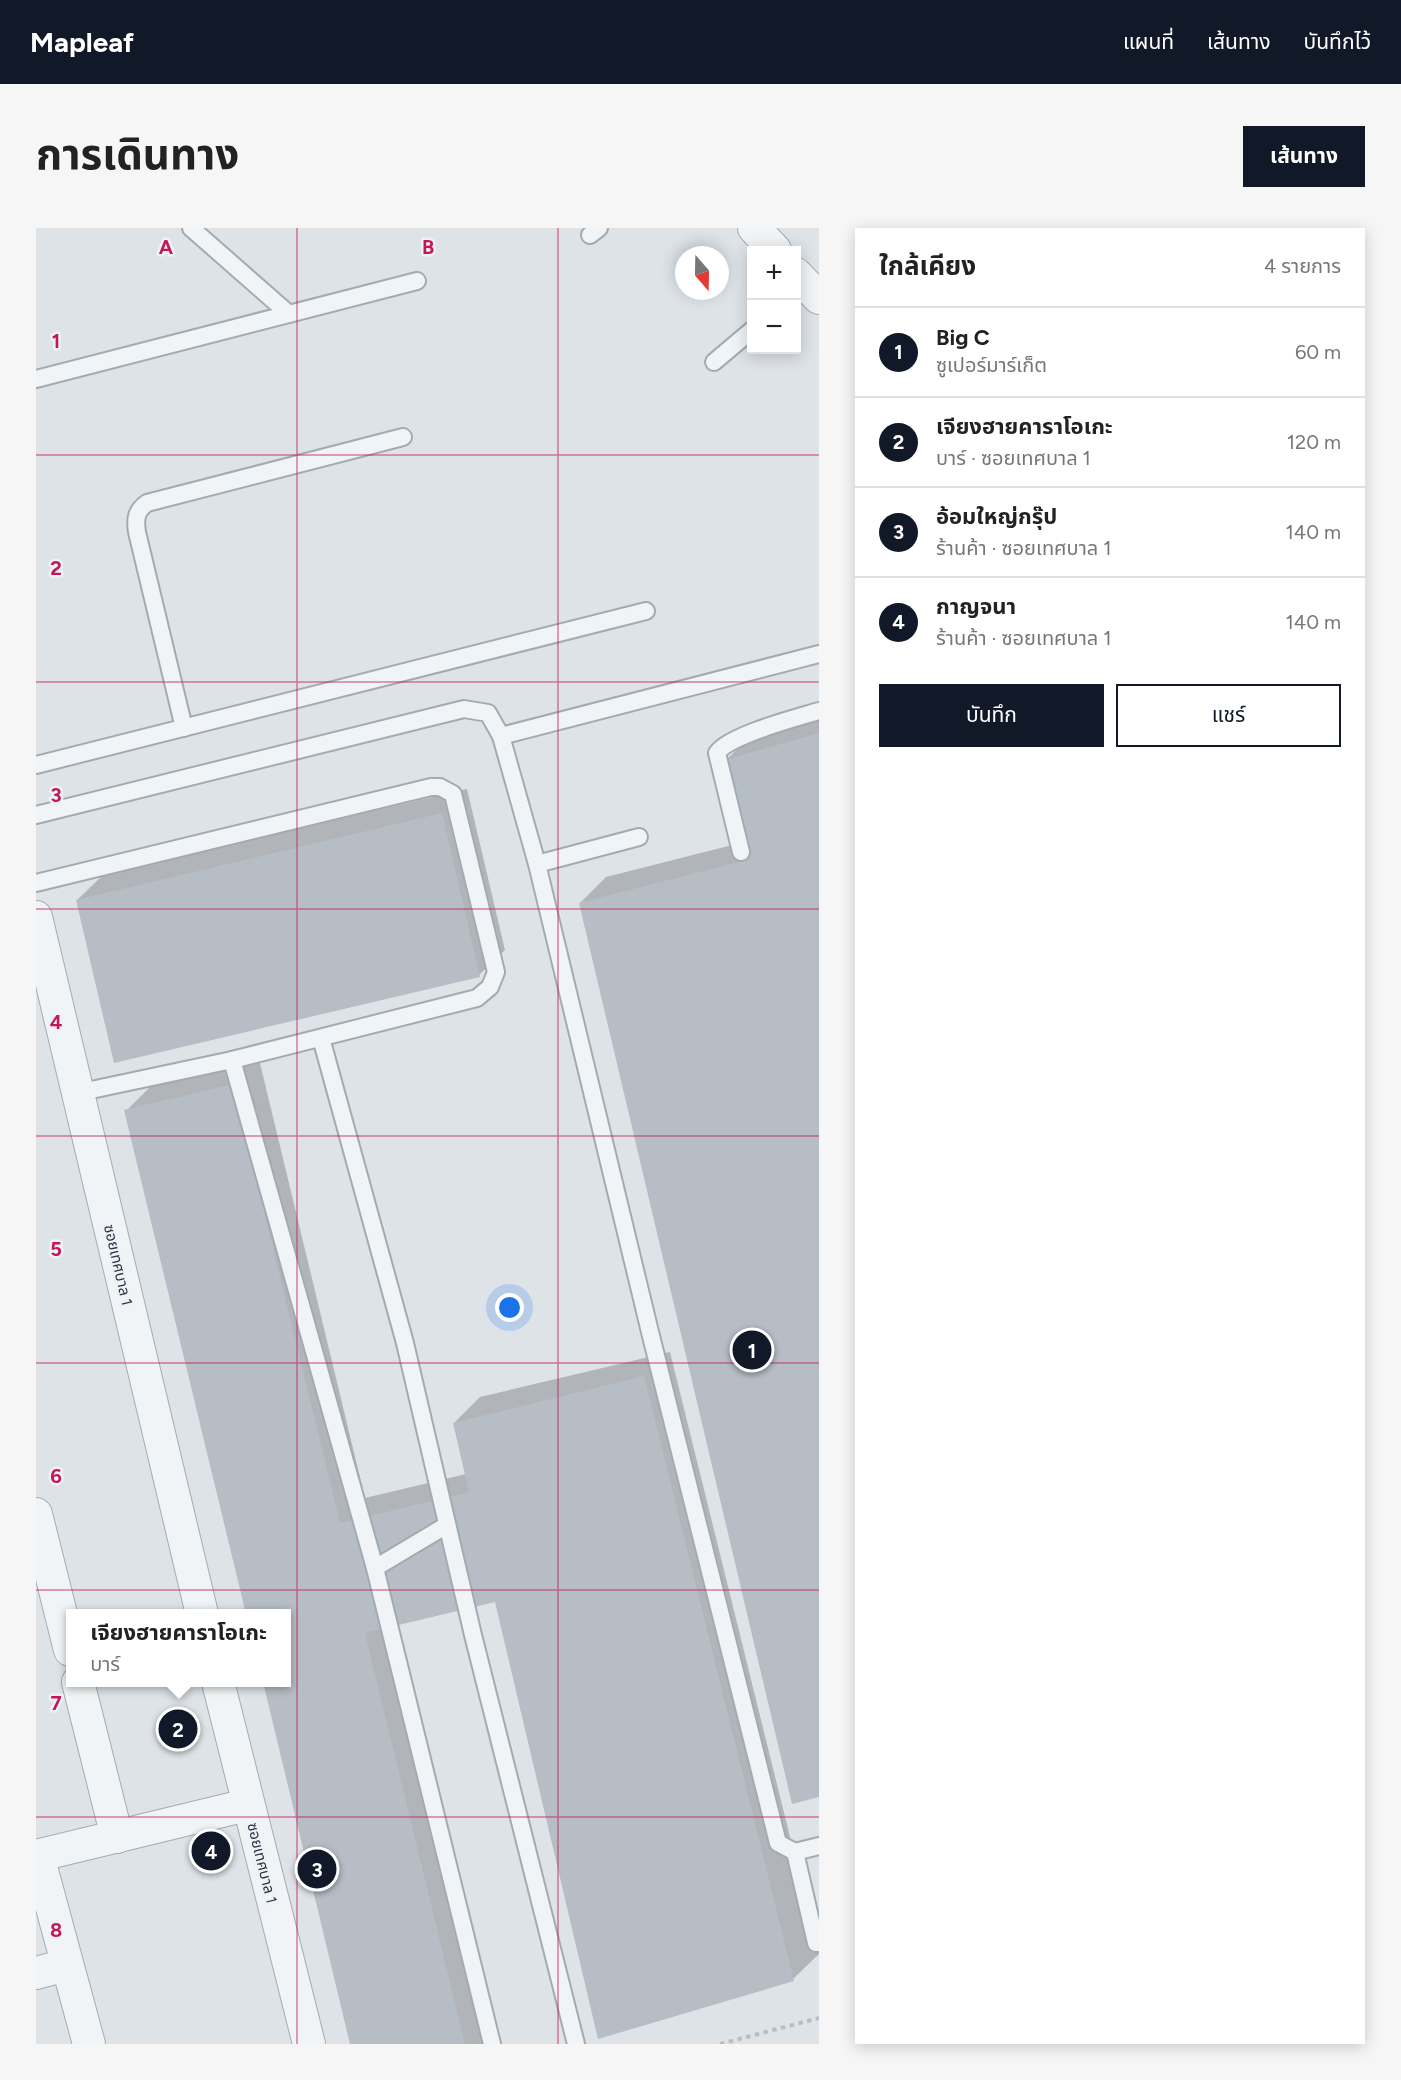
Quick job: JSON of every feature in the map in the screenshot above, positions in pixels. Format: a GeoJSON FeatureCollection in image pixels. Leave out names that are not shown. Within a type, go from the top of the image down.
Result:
{"type":"FeatureCollection","features":[{"type":"Feature","properties":{"kind":"street"},"geometry":{"type":"LineString","coordinates":[[754,228],[771,246]]}},
{"type":"Feature","properties":{"kind":"street","name":"ซอยเทศบาล 1"},"geometry":{"type":"LineString","coordinates":[[38,935],[200,1609]]}},
{"type":"Feature","properties":{"kind":"street"},"geometry":{"type":"LineString","coordinates":[[36,1514],[49,1618],[66,1644]]}},
{"type":"Feature","properties":{"kind":"street"},"geometry":{"type":"LineString","coordinates":[[79,1687],[117,1837]]}},
{"type":"Feature","properties":{"kind":"street","name":"ซอยเทศบาล 1"},"geometry":{"type":"LineString","coordinates":[[219,1687],[309,2044]]}},
{"type":"Feature","properties":{"kind":"street"},"geometry":{"type":"LineString","coordinates":[[89,2044],[37,1856],[247,1805]]}},
{"type":"Feature","properties":{"kind":"street"},"geometry":{"type":"LineString","coordinates":[[36,1973],[66,1965]]}},
{"type":"Feature","properties":{"kind":"lane"},"geometry":{"type":"LineString","coordinates":[[191,228],[289,314]]}},
{"type":"Feature","properties":{"kind":"lane"},"geometry":{"type":"LineString","coordinates":[[36,379],[417,281]]}},
{"type":"Feature","properties":{"kind":"lane"},"geometry":{"type":"LineString","coordinates":[[714,362],[747,334]]}},
{"type":"Feature","properties":{"kind":"lane"},"geometry":{"type":"LineString","coordinates":[[184,728],[137,532],[135,521],[140,508],[147,503],[403,437]]}},
{"type":"Feature","properties":{"kind":"lane"},"geometry":{"type":"LineString","coordinates":[[36,765],[646,611]]}},
{"type":"Feature","properties":{"kind":"lane"},"geometry":{"type":"LineString","coordinates":[[501,736],[819,654]]}},
{"type":"Feature","properties":{"kind":"lane"},"geometry":{"type":"LineString","coordinates":[[36,815],[464,709],[488,713],[501,736],[537,864],[647,1321],[778,1843],[795,1852],[819,1846]]}},
{"type":"Feature","properties":{"kind":"lane"},"geometry":{"type":"LineString","coordinates":[[741,852],[717,753],[730,742],[747,734],[819,711]]}},
{"type":"Feature","properties":{"kind":"lane"},"geometry":{"type":"LineString","coordinates":[[36,883],[431,787],[440,787],[453,794],[496,972],[490,987],[477,998],[232,1060],[77,1093]]}},
{"type":"Feature","properties":{"kind":"lane"},"geometry":{"type":"LineString","coordinates":[[537,864],[639,837]]}},
{"type":"Feature","properties":{"kind":"lane"},"geometry":{"type":"LineString","coordinates":[[321,1038],[405,1343],[447,1525],[576,2044]]}},
{"type":"Feature","properties":{"kind":"lane"},"geometry":{"type":"LineString","coordinates":[[232,1060],[375,1568],[492,2044]]}},
{"type":"Feature","properties":{"kind":"lane"},"geometry":{"type":"LineString","coordinates":[[375,1568],[447,1525]]}},
{"type":"Feature","properties":{"kind":"lane"},"geometry":{"type":"LineString","coordinates":[[795,1852],[816,1943],[819,1943]]}},
{"type":"Feature","properties":{"kind":"path"},"geometry":{"type":"LineString","coordinates":[[720,2044],[819,2018]]}},
{"type":"Feature","properties":{"kind":"building"},"geometry":{"type":"Polygon","coordinates":[[[819,733],[819,1797],[792,1804],[579,903],[751,859],[724,760],[819,733]]]}},
{"type":"Feature","properties":{"kind":"building"},"geometry":{"type":"Polygon","coordinates":[[[442,813],[480,977],[114,1063],[76,900],[442,813]]]}},
{"type":"Feature","properties":{"kind":"building"},"geometry":{"type":"Polygon","coordinates":[[[233,1084],[340,1523],[469,1492],[453,1423],[644,1376],[794,1981],[598,2039],[495,1602],[365,1633],[465,2044],[350,2044],[264,1687],[291,1687],[291,1609],[245,1609],[124,1110],[233,1084]]]}},
{"type":"Feature","properties":{"kind":"place","name":"Big C"},"geometry":{"type":"Point","coordinates":[752,1350]}},
{"type":"Feature","properties":{"kind":"place","name":"เจียงฮายคาราโอเกะ"},"geometry":{"type":"Point","coordinates":[178,1729]}},
{"type":"Feature","properties":{"kind":"place","name":"กาญจนา"},"geometry":{"type":"Point","coordinates":[211,1851]}},
{"type":"Feature","properties":{"kind":"place","name":"อ้อมใหญ่กรุ๊ป"},"geometry":{"type":"Point","coordinates":[317,1869]}}]}
